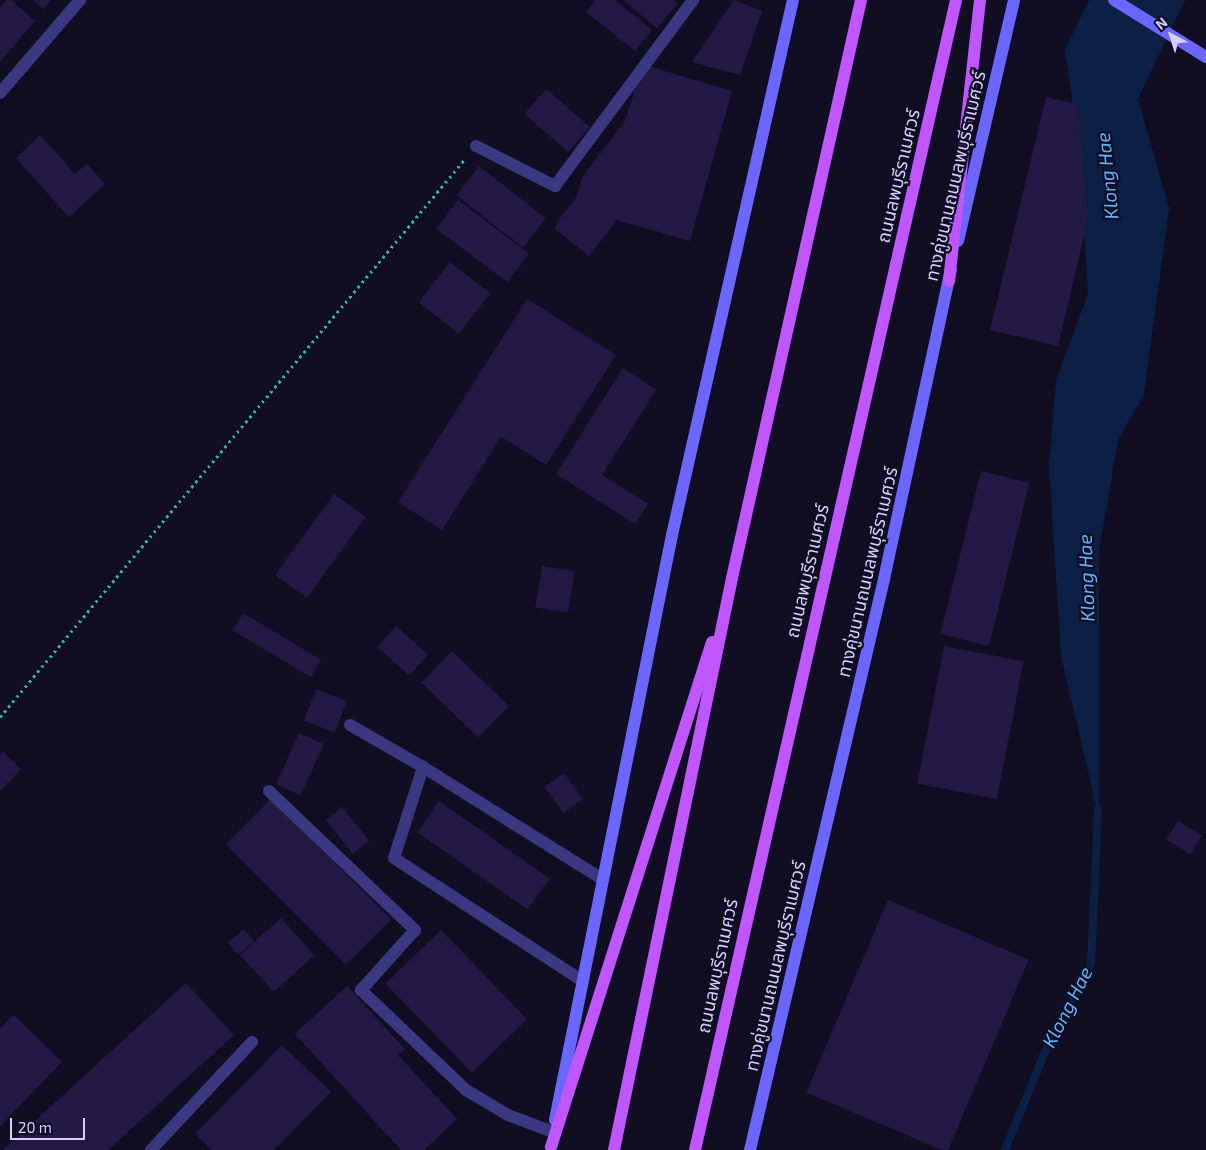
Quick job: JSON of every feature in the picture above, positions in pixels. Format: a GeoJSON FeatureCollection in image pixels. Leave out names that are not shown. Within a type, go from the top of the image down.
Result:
{"type":"FeatureCollection","features":[{"type":"Feature","properties":{"kind":"main road"},"geometry":{"type":"LineString","coordinates":[[551,1148],[582,980],[672,535],[793,0]]}},
{"type":"Feature","properties":{"kind":"main road"},"geometry":{"type":"LineString","coordinates":[[614,1150],[732,578],[861,0]]}},
{"type":"Feature","properties":{"kind":"main road","name":"ถนนลพบุรีราเมศวร์"},"geometry":{"type":"LineString","coordinates":[[695,1150],[956,0]]}},
{"type":"Feature","properties":{"kind":"main road"},"geometry":{"type":"LineString","coordinates":[[949,281],[980,0]]}},
{"type":"Feature","properties":{"kind":"main road","name":"ทางคู่ขนานถนนลพบุรีราเมศวร์"},"geometry":{"type":"LineString","coordinates":[[750,1150],[884,579],[949,281],[1014,0]]}},
{"type":"Feature","properties":{"kind":"main road"},"geometry":{"type":"LineString","coordinates":[[1114,0],[1206,57]]}},
{"type":"Feature","properties":{"kind":"main road"},"geometry":{"type":"LineString","coordinates":[[551,1148],[732,578]]}},
{"type":"Feature","properties":{"kind":"street"},"geometry":{"type":"LineString","coordinates":[[0,93],[80,0]]}},
{"type":"Feature","properties":{"kind":"street"},"geometry":{"type":"LineString","coordinates":[[476,146],[555,186],[693,0]]}},
{"type":"Feature","properties":{"kind":"street"},"geometry":{"type":"LineString","coordinates":[[350,725],[423,767],[602,879]]}},
{"type":"Feature","properties":{"kind":"street"},"geometry":{"type":"LineString","coordinates":[[423,767],[394,858],[582,980]]}},
{"type":"Feature","properties":{"kind":"street"},"geometry":{"type":"LineString","coordinates":[[269,791],[415,930],[361,990],[466,1090],[508,1115],[553,1132]]}},
{"type":"Feature","properties":{"kind":"street"},"geometry":{"type":"LineString","coordinates":[[150,1150],[252,1042]]}},
{"type":"Feature","properties":{"kind":"path"},"geometry":{"type":"LineString","coordinates":[[0,717],[476,146]]}},
{"type":"Feature","properties":{"kind":"water"},"geometry":{"type":"Polygon","coordinates":[[[1089,0],[1185,0],[1138,99],[1169,208],[1144,394],[1118,440],[1099,551],[1099,818],[1061,656],[1049,466],[1056,380],[1088,294],[1079,145],[1065,50],[1089,0]]]}},
{"type":"Feature","properties":{"kind":"building"},"geometry":{"type":"Polygon","coordinates":[[[6,0],[11,0],[35,21],[0,62],[0,7],[6,0]]]}},
{"type":"Feature","properties":{"kind":"building"},"geometry":{"type":"Polygon","coordinates":[[[33,0],[51,0],[44,9],[33,0]]]}},
{"type":"Feature","properties":{"kind":"building"},"geometry":{"type":"Polygon","coordinates":[[[596,0],[615,0],[652,30],[635,51],[586,12],[596,0]]]}},
{"type":"Feature","properties":{"kind":"building"},"geometry":{"type":"Polygon","coordinates":[[[623,0],[674,0],[678,3],[657,28],[623,0]]]}},
{"type":"Feature","properties":{"kind":"building"},"geometry":{"type":"Polygon","coordinates":[[[734,0],[762,11],[740,75],[692,62],[734,0]]]}},
{"type":"Feature","properties":{"kind":"building"},"geometry":{"type":"Polygon","coordinates":[[[648,66],[732,91],[690,241],[617,220],[589,256],[555,229],[557,222],[576,198],[583,176],[625,121],[638,79],[648,66]]]}},
{"type":"Feature","properties":{"kind":"building"},"geometry":{"type":"Polygon","coordinates":[[[546,89],[590,127],[568,152],[524,114],[546,89]]]}},
{"type":"Feature","properties":{"kind":"building"},"geometry":{"type":"Polygon","coordinates":[[[1046,97],[1077,104],[1088,219],[1058,346],[990,330],[1046,97]]]}},
{"type":"Feature","properties":{"kind":"building"},"geometry":{"type":"Polygon","coordinates":[[[40,135],[75,174],[87,164],[105,184],[69,217],[16,158],[40,135]]]}},
{"type":"Feature","properties":{"kind":"building"},"geometry":{"type":"Polygon","coordinates":[[[479,166],[546,218],[523,247],[456,195],[479,166]]]}},
{"type":"Feature","properties":{"kind":"building"},"geometry":{"type":"Polygon","coordinates":[[[458,200],[529,254],[507,282],[436,229],[458,200]]]}},
{"type":"Feature","properties":{"kind":"building"},"geometry":{"type":"Polygon","coordinates":[[[450,262],[490,293],[459,334],[419,302],[450,262]]]}},
{"type":"Feature","properties":{"kind":"building"},"geometry":{"type":"Polygon","coordinates":[[[527,299],[616,355],[546,465],[501,437],[442,530],[398,502],[527,299]]]}},
{"type":"Feature","properties":{"kind":"building"},"geometry":{"type":"Polygon","coordinates":[[[623,368],[656,390],[602,475],[648,504],[635,524],[556,474],[623,368]]]}},
{"type":"Feature","properties":{"kind":"building"},"geometry":{"type":"Polygon","coordinates":[[[981,471],[1030,483],[989,646],[940,634],[981,471]]]}},
{"type":"Feature","properties":{"kind":"building"},"geometry":{"type":"Polygon","coordinates":[[[334,494],[366,517],[307,598],[275,575],[334,494]]]}},
{"type":"Feature","properties":{"kind":"building"},"geometry":{"type":"Polygon","coordinates":[[[542,566],[575,571],[568,613],[535,607],[542,566]]]}},
{"type":"Feature","properties":{"kind":"building"},"geometry":{"type":"Polygon","coordinates":[[[243,613],[321,660],[311,677],[233,630],[243,613]]]}},
{"type":"Feature","properties":{"kind":"building"},"geometry":{"type":"Polygon","coordinates":[[[396,626],[428,655],[409,676],[377,647],[396,626]]]}},
{"type":"Feature","properties":{"kind":"building"},"geometry":{"type":"Polygon","coordinates":[[[944,646],[1024,661],[997,799],[917,783],[944,646]]]}},
{"type":"Feature","properties":{"kind":"building"},"geometry":{"type":"Polygon","coordinates":[[[452,651],[509,706],[478,738],[421,683],[452,651]]]}},
{"type":"Feature","properties":{"kind":"building"},"geometry":{"type":"Polygon","coordinates":[[[316,689],[347,701],[335,733],[304,721],[316,689]]]}},
{"type":"Feature","properties":{"kind":"building"},"geometry":{"type":"Polygon","coordinates":[[[299,733],[324,744],[301,795],[276,784],[299,733]]]}},
{"type":"Feature","properties":{"kind":"building"},"geometry":{"type":"Polygon","coordinates":[[[3,752],[21,769],[0,791],[0,755],[3,752]]]}},
{"type":"Feature","properties":{"kind":"building"},"geometry":{"type":"Polygon","coordinates":[[[564,773],[583,799],[563,813],[545,787],[564,773]]]}},
{"type":"Feature","properties":{"kind":"building"},"geometry":{"type":"Polygon","coordinates":[[[271,799],[391,919],[346,964],[226,844],[271,799]]]}},
{"type":"Feature","properties":{"kind":"building"},"geometry":{"type":"Polygon","coordinates":[[[439,801],[550,878],[528,910],[417,832],[439,801]]]}},
{"type":"Feature","properties":{"kind":"building"},"geometry":{"type":"Polygon","coordinates":[[[342,807],[369,840],[353,854],[326,820],[342,807]]]}},
{"type":"Feature","properties":{"kind":"building"},"geometry":{"type":"Polygon","coordinates":[[[1178,821],[1202,836],[1190,854],[1166,840],[1178,821]]]}},
{"type":"Feature","properties":{"kind":"building"},"geometry":{"type":"Polygon","coordinates":[[[888,900],[1029,960],[948,1150],[942,1150],[806,1092],[888,900]]]}},
{"type":"Feature","properties":{"kind":"building"},"geometry":{"type":"Polygon","coordinates":[[[281,918],[314,955],[274,992],[240,955],[281,918]]]}},
{"type":"Feature","properties":{"kind":"building"},"geometry":{"type":"Polygon","coordinates":[[[244,929],[254,941],[238,955],[228,942],[244,929]]]}},
{"type":"Feature","properties":{"kind":"building"},"geometry":{"type":"Polygon","coordinates":[[[441,930],[527,1019],[472,1073],[386,983],[441,930]]]}},
{"type":"Feature","properties":{"kind":"building"},"geometry":{"type":"Polygon","coordinates":[[[186,983],[234,1035],[108,1150],[3,1150],[186,983]]]}},
{"type":"Feature","properties":{"kind":"building"},"geometry":{"type":"Polygon","coordinates":[[[347,986],[405,1049],[398,1055],[457,1119],[424,1150],[401,1150],[295,1034],[347,986]]]}},
{"type":"Feature","properties":{"kind":"building"},"geometry":{"type":"Polygon","coordinates":[[[14,1015],[62,1062],[0,1126],[0,1029],[14,1015]]]}},
{"type":"Feature","properties":{"kind":"building"},"geometry":{"type":"Polygon","coordinates":[[[282,1045],[331,1092],[274,1150],[212,1150],[195,1134],[282,1045]]]}},
{"type":"Feature","properties":{"kind":"waterway","name":"Klong Hae"},"geometry":{"type":"LineString","coordinates":[[1005,1150],[1044,1054],[1091,964],[1098,809]]}}]}
